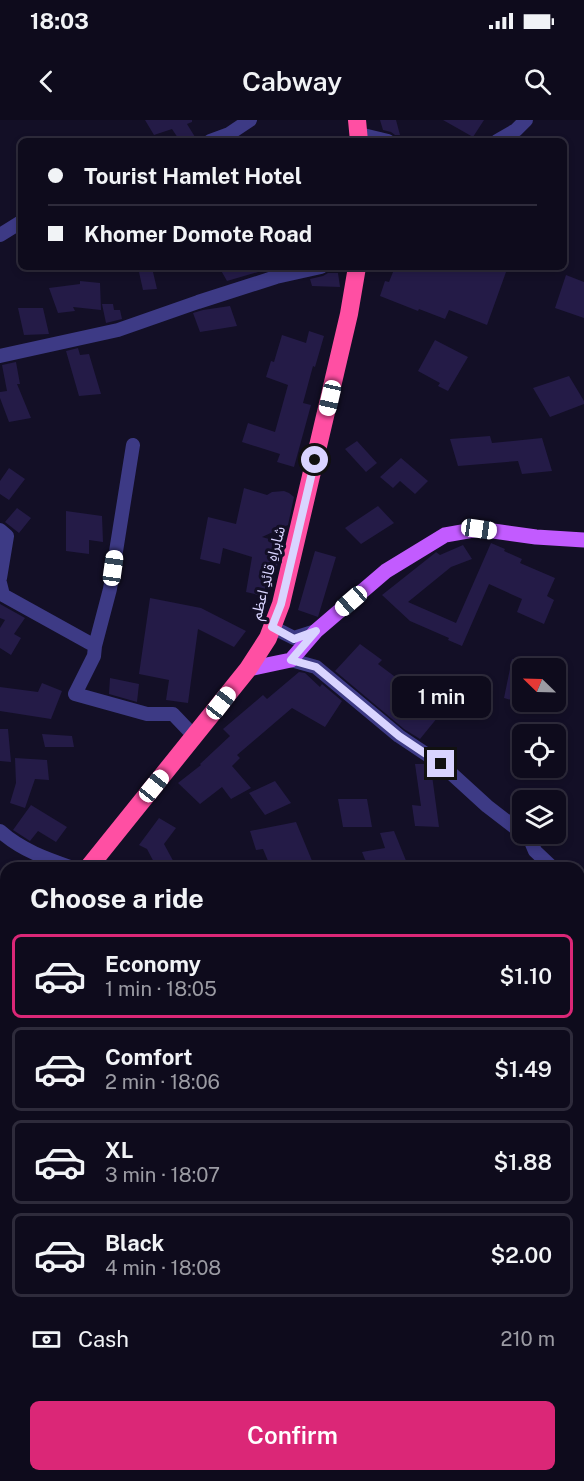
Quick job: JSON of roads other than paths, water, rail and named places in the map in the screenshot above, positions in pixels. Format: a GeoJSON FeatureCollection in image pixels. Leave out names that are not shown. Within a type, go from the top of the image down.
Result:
{"type":"FeatureCollection","features":[{"type":"Feature","properties":{"kind":"highway","name":"شاہراہِ قائدِ اعظم"},"geometry":{"type":"LineString","coordinates":[[93,862],[248,669],[268,638],[281,604],[349,314],[356,270]]}},
{"type":"Feature","properties":{"kind":"main road"},"geometry":{"type":"LineString","coordinates":[[248,669],[291,660],[316,631],[386,571],[445,535],[479,529],[536,537],[584,540]]}},
{"type":"Feature","properties":{"kind":"street"},"geometry":{"type":"LineString","coordinates":[[218,138],[229,134],[250,120]]}},
{"type":"Feature","properties":{"kind":"street"},"geometry":{"type":"LineString","coordinates":[[502,138],[516,130],[526,120]]}},
{"type":"Feature","properties":{"kind":"street"},"geometry":{"type":"LineString","coordinates":[[358,132],[378,138]]}},
{"type":"Feature","properties":{"kind":"street"},"geometry":{"type":"LineString","coordinates":[[0,235],[18,224]]}},
{"type":"Feature","properties":{"kind":"street"},"geometry":{"type":"LineString","coordinates":[[0,356],[118,330],[276,276],[306,270]]}},
{"type":"Feature","properties":{"kind":"street"},"geometry":{"type":"LineString","coordinates":[[133,445],[110,589],[94,646],[94,656],[75,694],[147,714],[173,714],[194,736]]}},
{"type":"Feature","properties":{"kind":"street"},"geometry":{"type":"LineString","coordinates":[[0,530],[7,536],[0,580],[3,595],[94,646]]}},
{"type":"Feature","properties":{"kind":"street"},"geometry":{"type":"LineString","coordinates":[[272,627],[294,639],[316,631]]}},
{"type":"Feature","properties":{"kind":"street"},"geometry":{"type":"LineString","coordinates":[[291,660],[316,667],[399,736],[441,764],[487,806],[512,825]]}},
{"type":"Feature","properties":{"kind":"street"},"geometry":{"type":"LineString","coordinates":[[0,831],[11,841],[42,858],[54,862]]}},
{"type":"Feature","properties":{"kind":"street"},"geometry":{"type":"LineString","coordinates":[[532,844],[535,851],[547,862]]}}]}
